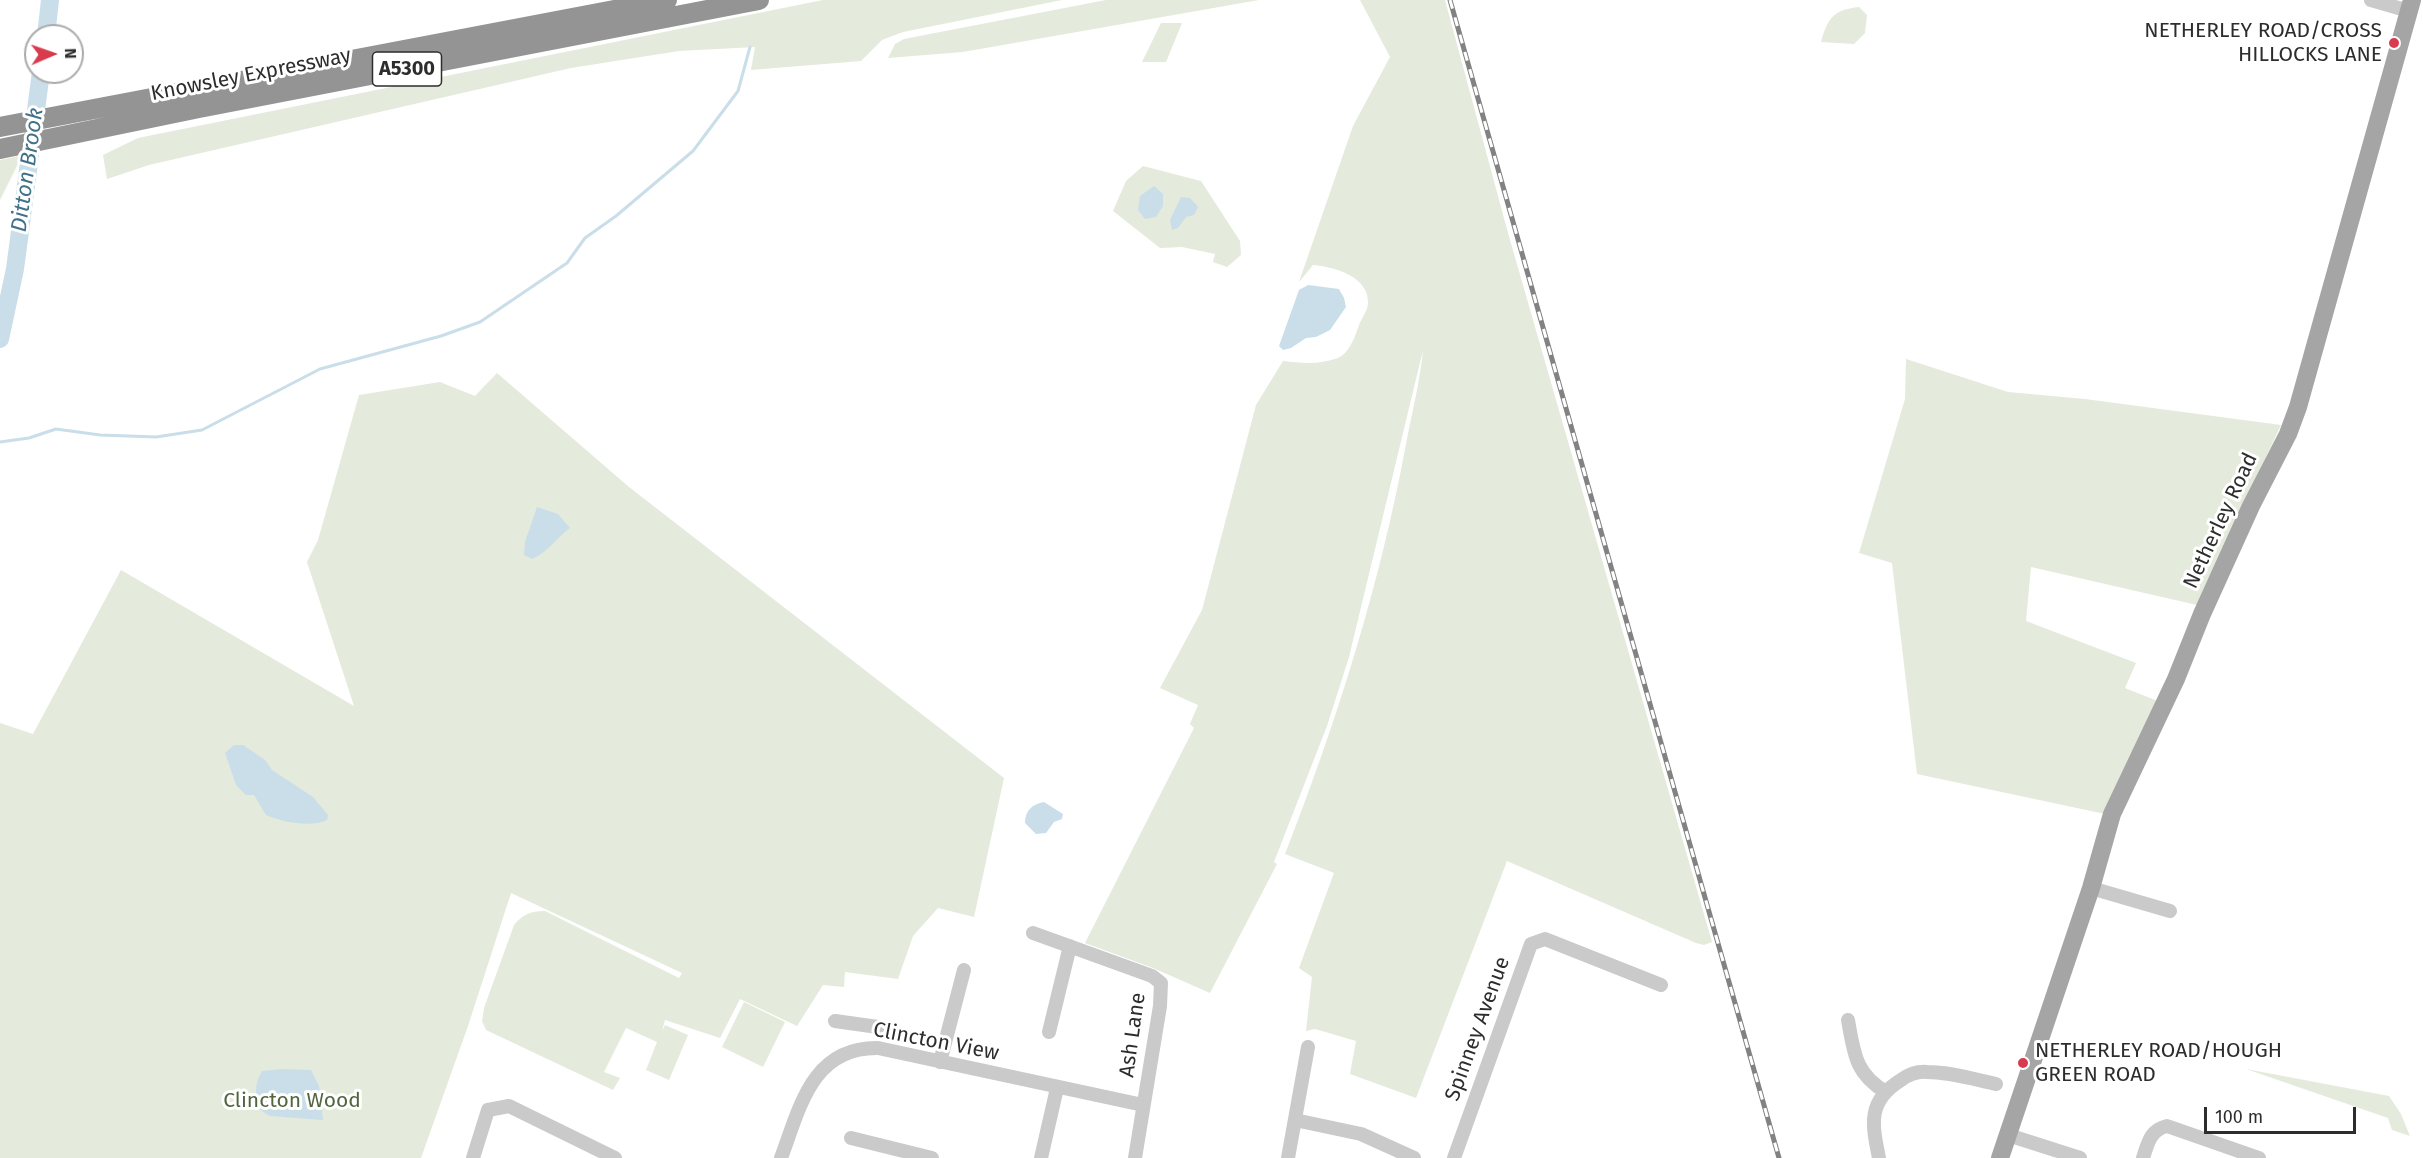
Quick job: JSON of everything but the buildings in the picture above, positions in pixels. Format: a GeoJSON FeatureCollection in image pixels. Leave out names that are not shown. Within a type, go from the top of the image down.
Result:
{"type":"FeatureCollection","features":[{"type":"Feature","properties":{"kind":"highway","name":"Knowsley Expressway"},"geometry":{"type":"LineString","coordinates":[[4,126],[667,0]]}},
{"type":"Feature","properties":{"kind":"highway","name":"Knowsley Expressway"},"geometry":{"type":"LineString","coordinates":[[4,149],[200,108],[759,0]]}},
{"type":"Feature","properties":{"kind":"main road","name":"Netherley Road"},"geometry":{"type":"LineString","coordinates":[[2000,1158],[2091,888],[2112,814],[2176,679],[2206,604],[2251,506],[2288,434],[2298,407],[2411,6]]}},
{"type":"Feature","properties":{"kind":"street"},"geometry":{"type":"LineString","coordinates":[[2372,0],[2411,6]]}},
{"type":"Feature","properties":{"kind":"street"},"geometry":{"type":"LineString","coordinates":[[2091,888],[2170,911]]}},
{"type":"Feature","properties":{"kind":"street","name":"Ash Lane"},"geometry":{"type":"LineString","coordinates":[[1033,933],[1152,976],[1161,983],[1160,1005],[1135,1158]]}},
{"type":"Feature","properties":{"kind":"street","name":"Spinney Avenue"},"geometry":{"type":"LineString","coordinates":[[1454,1158],[1531,944],[1545,939],[1661,985]]}},
{"type":"Feature","properties":{"kind":"street"},"geometry":{"type":"LineString","coordinates":[[1049,1032],[1070,946]]}},
{"type":"Feature","properties":{"kind":"street"},"geometry":{"type":"LineString","coordinates":[[940,1062],[964,970]]}},
{"type":"Feature","properties":{"kind":"street"},"geometry":{"type":"LineString","coordinates":[[1848,1020],[1855,1058],[1861,1071],[1871,1084],[1886,1092]]}},
{"type":"Feature","properties":{"kind":"street"},"geometry":{"type":"LineString","coordinates":[[835,1021],[878,1027]]}},
{"type":"Feature","properties":{"kind":"street"},"geometry":{"type":"LineString","coordinates":[[863,1025],[863,1048]]}},
{"type":"Feature","properties":{"kind":"street"},"geometry":{"type":"LineString","coordinates":[[1288,1158],[1308,1047]]}},
{"type":"Feature","properties":{"kind":"street","name":"Clincton View"},"geometry":{"type":"LineString","coordinates":[[781,1158],[807,1088],[823,1069],[846,1052],[863,1048],[878,1048],[1143,1105]]}},
{"type":"Feature","properties":{"kind":"street"},"geometry":{"type":"LineString","coordinates":[[1879,1158],[1873,1127],[1874,1112],[1881,1096],[1909,1075],[1925,1071],[1996,1084]]}},
{"type":"Feature","properties":{"kind":"street"},"geometry":{"type":"LineString","coordinates":[[1041,1158],[1057,1088]]}},
{"type":"Feature","properties":{"kind":"street"},"geometry":{"type":"LineString","coordinates":[[473,1158],[488,1110],[509,1106],[615,1158]]}},
{"type":"Feature","properties":{"kind":"street"},"geometry":{"type":"LineString","coordinates":[[1295,1120],[1361,1134],[1414,1158]]}},
{"type":"Feature","properties":{"kind":"street"},"geometry":{"type":"LineString","coordinates":[[2143,1158],[2151,1136],[2160,1128],[2167,1126],[2259,1158]]}},
{"type":"Feature","properties":{"kind":"street"},"geometry":{"type":"LineString","coordinates":[[2008,1135],[2080,1158]]}},
{"type":"Feature","properties":{"kind":"street"},"geometry":{"type":"LineString","coordinates":[[851,1138],[932,1158]]}},
{"type":"Feature","properties":{"kind":"green space"},"geometry":{"type":"Polygon","coordinates":[[[823,0],[1062,0],[903,32],[882,40],[861,61],[751,70],[755,47],[679,51],[571,68],[149,165],[107,179],[103,155],[138,138],[823,0]]]}},
{"type":"Feature","properties":{"kind":"green space"},"geometry":{"type":"Polygon","coordinates":[[[1106,0],[1259,0],[963,52],[888,58],[895,44],[904,39],[1106,0]]]}},
{"type":"Feature","properties":{"kind":"green space"},"geometry":{"type":"Polygon","coordinates":[[[1360,0],[1445,0],[1508,233],[1712,942],[1704,945],[1696,943],[1507,861],[1416,1098],[1350,1074],[1356,1041],[1315,1029],[1306,1031],[1312,977],[1299,968],[1334,873],[1285,854],[1322,754],[1370,601],[1395,497],[1423,350],[1349,657],[1327,726],[1274,862],[1277,864],[1210,993],[1153,968],[1085,943],[1194,728],[1190,724],[1198,705],[1160,688],[1202,610],[1256,405],[1283,361],[1317,363],[1342,356],[1351,345],[1368,306],[1367,294],[1363,286],[1340,271],[1313,265],[1299,282],[1353,126],[1390,57],[1360,0]]]}},
{"type":"Feature","properties":{"kind":"green space"},"geometry":{"type":"Polygon","coordinates":[[[1859,7],[1867,15],[1865,33],[1854,44],[1821,42],[1829,21],[1837,13],[1859,7]]]}},
{"type":"Feature","properties":{"kind":"green space"},"geometry":{"type":"Polygon","coordinates":[[[1161,23],[1182,23],[1166,62],[1142,62],[1161,23]]]}},
{"type":"Feature","properties":{"kind":"green space"},"geometry":{"type":"Polygon","coordinates":[[[19,156],[17,166],[0,200],[0,160],[19,156]]]}},
{"type":"Feature","properties":{"kind":"green space"},"geometry":{"type":"Polygon","coordinates":[[[1143,166],[1201,181],[1240,241],[1241,255],[1227,267],[1213,262],[1215,254],[1182,247],[1160,248],[1113,211],[1126,181],[1143,166]]]}},
{"type":"Feature","properties":{"kind":"green space"},"geometry":{"type":"Polygon","coordinates":[[[1906,359],[2008,392],[2085,399],[2281,425],[2197,605],[2031,567],[2026,621],[2136,663],[2125,688],[2160,702],[2105,814],[1917,774],[1892,563],[1859,553],[1905,399],[1906,359]]]}},
{"type":"Feature","properties":{"kind":"green space","name":"Clincton Wood"},"geometry":{"type":"Polygon","coordinates":[[[497,373],[629,487],[1004,778],[974,917],[938,908],[913,936],[898,979],[845,972],[844,987],[823,985],[797,1026],[740,999],[720,1038],[665,1020],[662,1031],[665,1025],[688,1035],[669,1080],[646,1070],[657,1042],[626,1028],[604,1072],[620,1078],[613,1090],[486,1030],[482,1021],[484,1008],[514,925],[528,914],[545,911],[679,978],[682,973],[511,893],[468,1026],[421,1158],[0,1158],[0,723],[33,734],[121,570],[354,706],[307,562],[318,540],[359,395],[440,382],[475,396],[497,373]]]}},
{"type":"Feature","properties":{"kind":"green space"},"geometry":{"type":"Polygon","coordinates":[[[744,1002],[785,1022],[763,1067],[722,1047],[744,1002]]]}},
{"type":"Feature","properties":{"kind":"green space"},"geometry":{"type":"Polygon","coordinates":[[[2246,1069],[2389,1096],[2401,1114],[2410,1136],[2392,1130],[2388,1118],[2246,1069]]]}},
{"type":"Feature","properties":{"kind":"water"},"geometry":{"type":"Polygon","coordinates":[[[1154,186],[1163,194],[1163,206],[1156,217],[1145,219],[1138,210],[1140,196],[1154,186]]]}},
{"type":"Feature","properties":{"kind":"water"},"geometry":{"type":"Polygon","coordinates":[[[1181,197],[1190,198],[1198,207],[1194,215],[1186,217],[1178,228],[1172,230],[1170,220],[1181,197]]]}},
{"type":"Feature","properties":{"kind":"water"},"geometry":{"type":"Polygon","coordinates":[[[1308,285],[1339,289],[1346,307],[1330,330],[1316,337],[1306,338],[1291,348],[1283,350],[1279,346],[1299,290],[1308,285]]]}},
{"type":"Feature","properties":{"kind":"water"},"geometry":{"type":"Polygon","coordinates":[[[537,507],[558,514],[570,528],[532,559],[524,555],[525,542],[537,507]]]}},
{"type":"Feature","properties":{"kind":"water"},"geometry":{"type":"Polygon","coordinates":[[[234,745],[243,745],[265,760],[272,770],[313,797],[328,815],[327,820],[313,824],[296,823],[266,815],[254,795],[246,795],[236,785],[225,753],[234,745]]]}},
{"type":"Feature","properties":{"kind":"water"},"geometry":{"type":"Polygon","coordinates":[[[1044,802],[1063,814],[1062,819],[1054,822],[1046,833],[1036,834],[1025,823],[1026,815],[1036,804],[1044,802]]]}},
{"type":"Feature","properties":{"kind":"water"},"geometry":{"type":"Polygon","coordinates":[[[311,1070],[319,1086],[323,1120],[270,1116],[259,1109],[256,1090],[262,1071],[311,1070]]]}},
{"type":"Feature","properties":{"kind":"waterway","name":"Ditton Brook"},"geometry":{"type":"LineString","coordinates":[[47,24],[50,0]]}},
{"type":"Feature","properties":{"kind":"waterway"},"geometry":{"type":"LineString","coordinates":[[0,442],[29,438],[56,429],[100,435],[156,437],[202,430],[320,369],[441,336],[480,322],[567,263],[585,238],[616,216],[693,151],[738,91],[750,47]]}},
{"type":"Feature","properties":{"kind":"waterway","name":"Ditton Brook"},"geometry":{"type":"LineString","coordinates":[[0,339],[15,269],[39,84]]}},
{"type":"Feature","properties":{"kind":"railway"},"geometry":{"type":"LineString","coordinates":[[1450,0],[1779,1158]]}},
{"type":"Feature","properties":{"kind":"place","name":"NETHERLEY ROAD/CROSS HILLOCKS LANE"},"geometry":{"type":"Point","coordinates":[2394,43]}},
{"type":"Feature","properties":{"kind":"place","name":"NETHERLEY ROAD/HOUGH GREEN ROAD"},"geometry":{"type":"Point","coordinates":[2023,1063]}}]}
